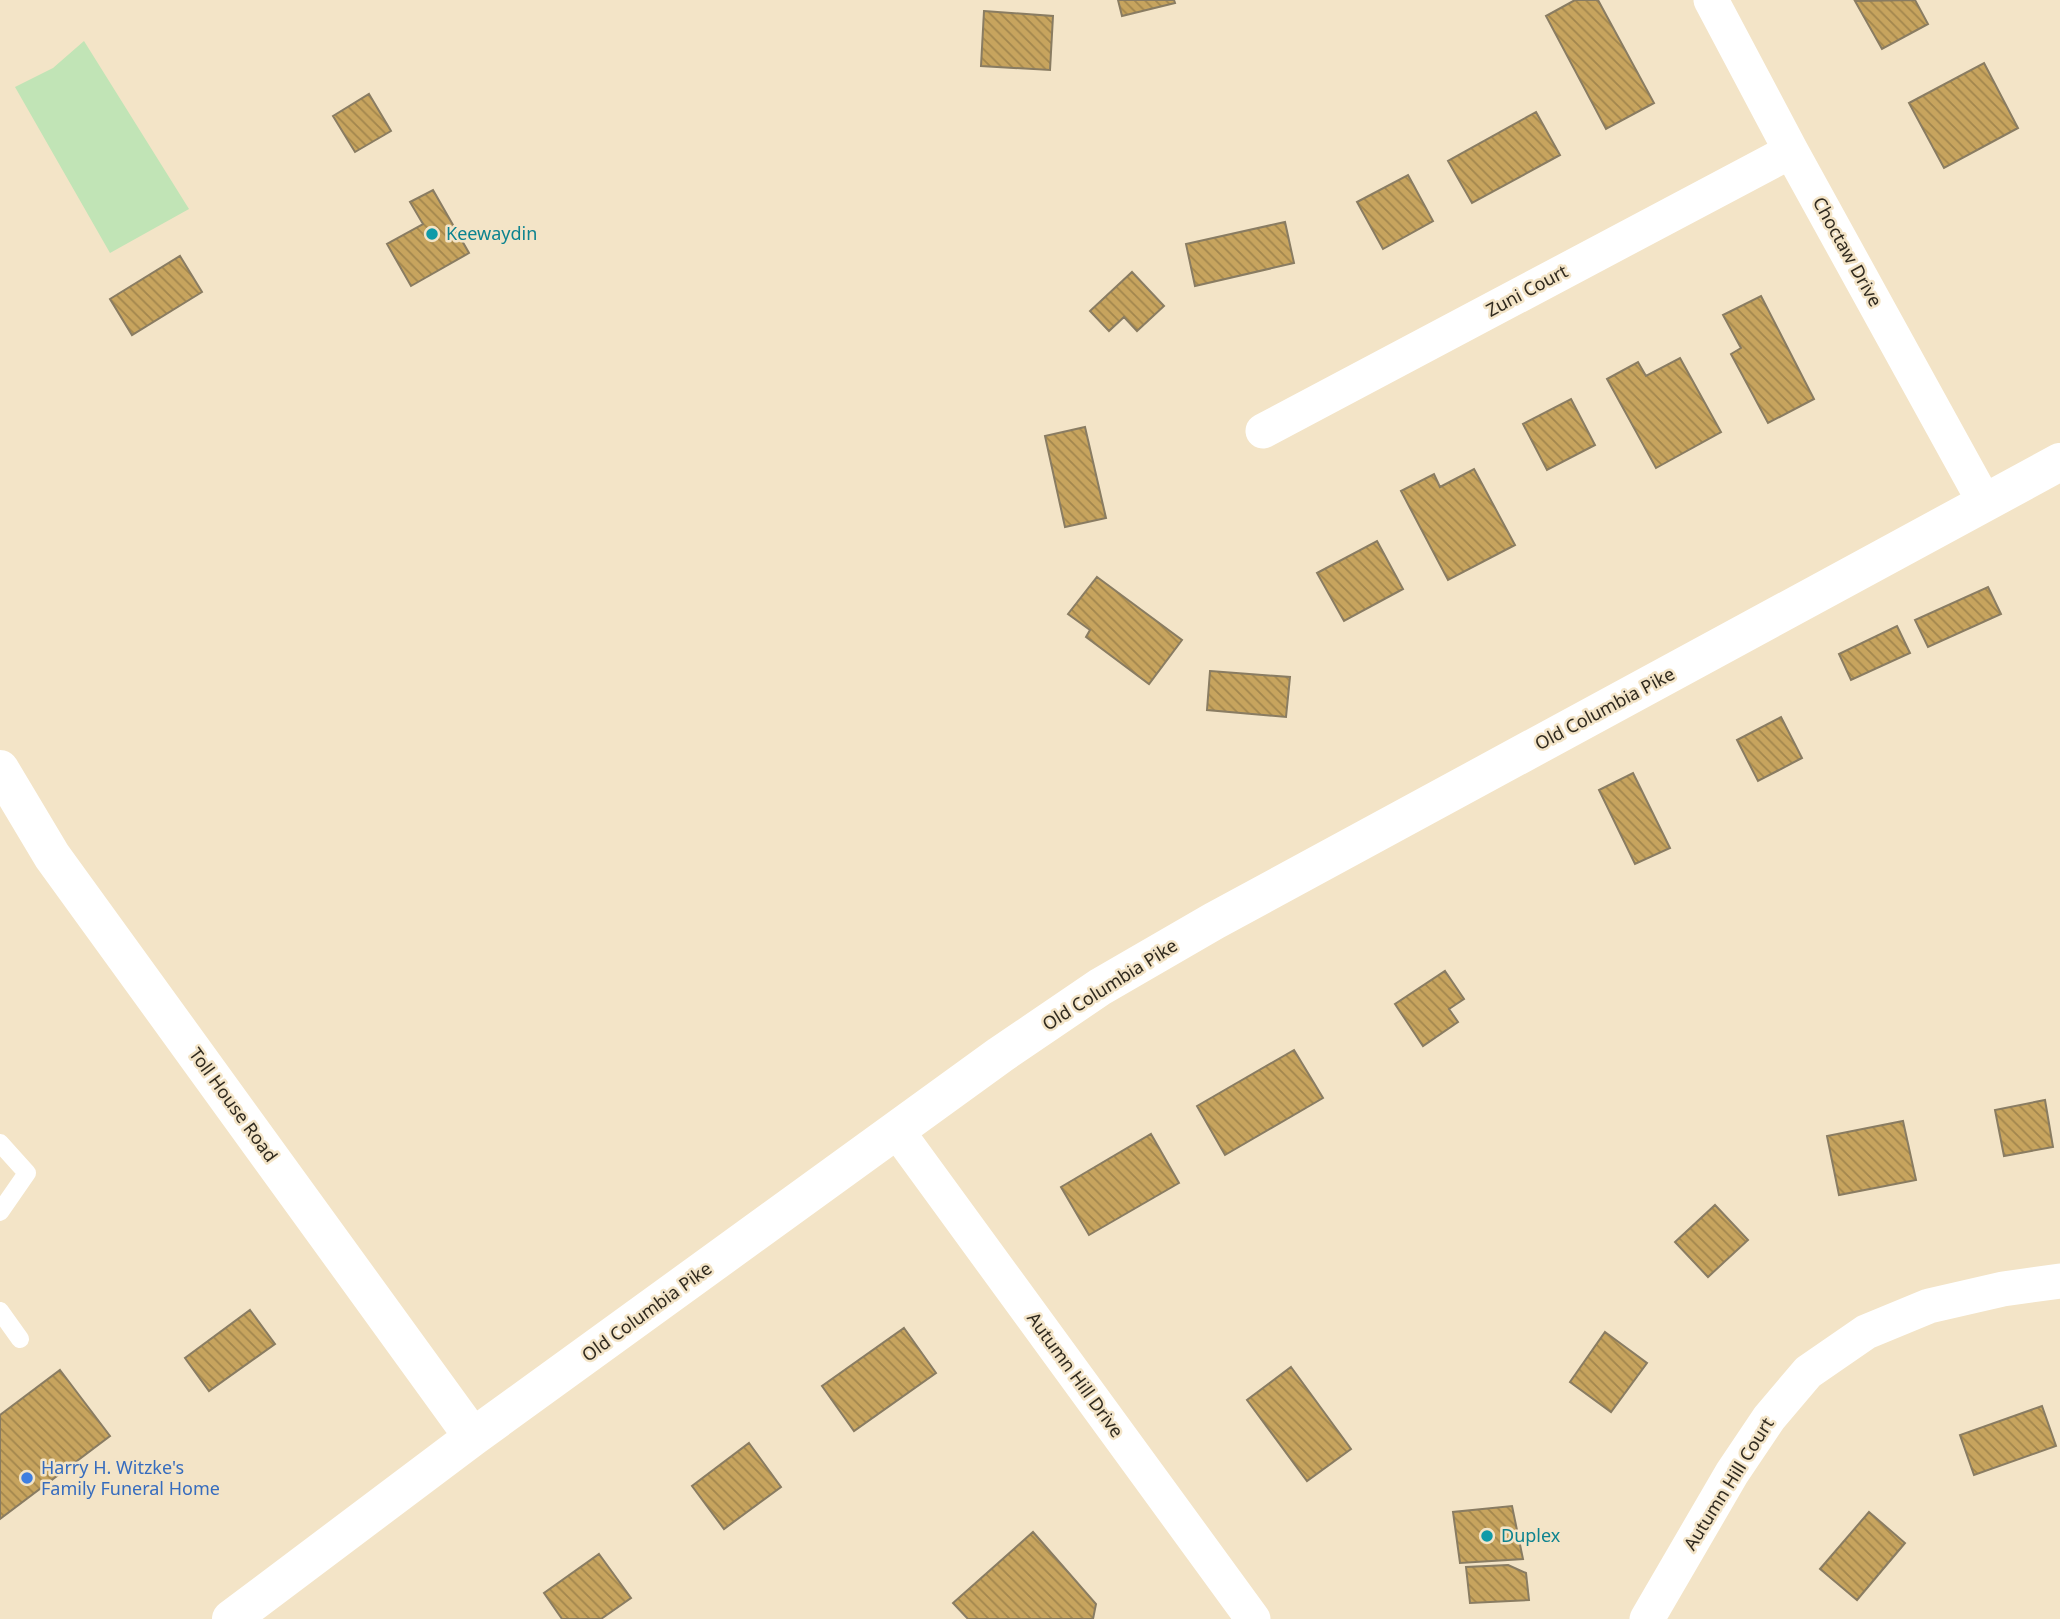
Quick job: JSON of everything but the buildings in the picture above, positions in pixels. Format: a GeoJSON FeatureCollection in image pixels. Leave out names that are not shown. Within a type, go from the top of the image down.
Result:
{"type":"FeatureCollection","features":[{"type":"Feature","properties":{"kind":"street","name":"Choctaw Drive"},"geometry":{"type":"LineString","coordinates":[[1711,0],[1985,503]]}},
{"type":"Feature","properties":{"kind":"street","name":"Zuni Court"},"geometry":{"type":"LineString","coordinates":[[1263,432],[1791,151]]}},
{"type":"Feature","properties":{"kind":"street","name":"Old Columbia Pike"},"geometry":{"type":"LineString","coordinates":[[231,1619],[473,1437],[1000,1055],[1100,987],[1214,921],[2060,462]]}},
{"type":"Feature","properties":{"kind":"street","name":"Toll House Road"},"geometry":{"type":"LineString","coordinates":[[0,768],[52,856],[473,1437]]}},
{"type":"Feature","properties":{"kind":"street","name":"Autumn Hill Drive"},"geometry":{"type":"LineString","coordinates":[[897,1131],[1253,1619]]}},
{"type":"Feature","properties":{"kind":"street","name":"Autumn Hill Court"},"geometry":{"type":"LineString","coordinates":[[1647,1619],[1732,1474],[1769,1418],[1808,1372],[1866,1332],[1929,1306],[2003,1289],[2060,1281]]}},
{"type":"Feature","properties":{"kind":"lane"},"geometry":{"type":"LineString","coordinates":[[0,1143],[27,1173],[0,1212]]}},
{"type":"Feature","properties":{"kind":"lane"},"geometry":{"type":"LineString","coordinates":[[0,1311],[20,1339]]}},
{"type":"Feature","properties":{"kind":"green space"},"geometry":{"type":"Polygon","coordinates":[[[84,41],[189,209],[110,253],[15,87],[53,68],[84,41]]]}},
{"type":"Feature","properties":{"kind":"place","name":"Keewaydin"},"geometry":{"type":"Point","coordinates":[432,234]}},
{"type":"Feature","properties":{"kind":"place","name":"Harry H. Witzke's Family Funeral Home"},"geometry":{"type":"Point","coordinates":[27,1478]}},
{"type":"Feature","properties":{"kind":"place","name":"Duplex"},"geometry":{"type":"Point","coordinates":[1487,1536]}}]}
